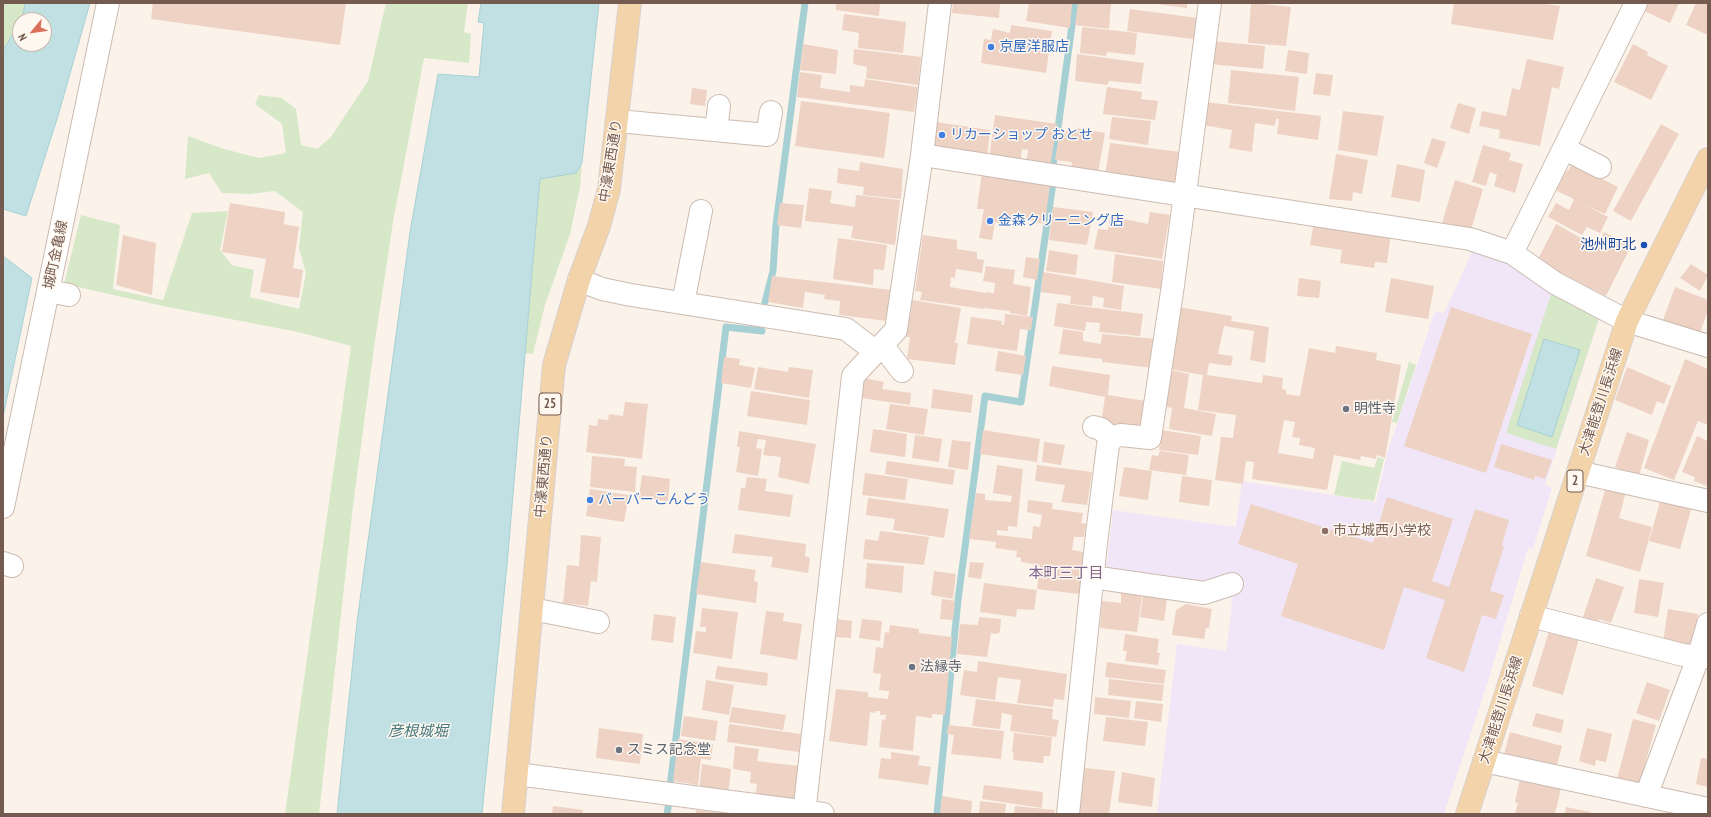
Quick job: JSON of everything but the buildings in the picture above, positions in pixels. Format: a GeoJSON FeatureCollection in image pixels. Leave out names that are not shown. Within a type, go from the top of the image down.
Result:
{"type":"FeatureCollection","features":[{"type":"Feature","properties":{"kind":"main road","name":"中濠東西通り"},"geometry":{"type":"LineString","coordinates":[[513,814],[554,365],[579,280],[599,226],[609,189],[618,121],[630,3]]}},
{"type":"Feature","properties":{"kind":"main road","name":"大津能登川長浜線"},"geometry":{"type":"LineString","coordinates":[[1467,814],[1484,761],[1515,688],[1531,616],[1627,321],[1686,217],[1702,184],[1708,159]]}},
{"type":"Feature","properties":{"kind":"street","name":"城町金亀線"},"geometry":{"type":"LineString","coordinates":[[3,507],[59,293],[108,3]]}},
{"type":"Feature","properties":{"kind":"street"},"geometry":{"type":"LineString","coordinates":[[517,774],[810,805],[833,603],[853,376],[896,330],[919,209],[922,155],[935,85],[940,3]]}},
{"type":"Feature","properties":{"kind":"street"},"geometry":{"type":"LineString","coordinates":[[1068,814],[1067,788],[1092,577],[1103,544],[1108,445],[1113,437],[1121,435],[1150,438],[1173,285],[1184,196],[1191,169],[1210,3]]}},
{"type":"Feature","properties":{"kind":"street"},"geometry":{"type":"LineString","coordinates":[[1508,255],[1565,149],[1636,3]]}},
{"type":"Feature","properties":{"kind":"street"},"geometry":{"type":"LineString","coordinates":[[716,130],[719,106]]}},
{"type":"Feature","properties":{"kind":"street"},"geometry":{"type":"LineString","coordinates":[[618,121],[767,135],[771,112]]}},
{"type":"Feature","properties":{"kind":"street"},"geometry":{"type":"LineString","coordinates":[[1565,149],[1600,167]]}},
{"type":"Feature","properties":{"kind":"street"},"geometry":{"type":"LineString","coordinates":[[922,155],[1184,196],[1461,242],[1470,239],[1508,255],[1555,283],[1627,321],[1708,346]]}},
{"type":"Feature","properties":{"kind":"street"},"geometry":{"type":"LineString","coordinates":[[682,303],[701,211]]}},
{"type":"Feature","properties":{"kind":"street"},"geometry":{"type":"LineString","coordinates":[[579,280],[602,289],[846,329],[879,348],[902,371]]}},
{"type":"Feature","properties":{"kind":"street"},"geometry":{"type":"LineString","coordinates":[[1094,427],[1101,429],[1112,439]]}},
{"type":"Feature","properties":{"kind":"street"},"geometry":{"type":"LineString","coordinates":[[1578,472],[1708,501]]}},
{"type":"Feature","properties":{"kind":"street"},"geometry":{"type":"LineString","coordinates":[[1092,577],[1204,593],[1232,584]]}},
{"type":"Feature","properties":{"kind":"street"},"geometry":{"type":"LineString","coordinates":[[532,609],[598,622]]}},
{"type":"Feature","properties":{"kind":"street"},"geometry":{"type":"LineString","coordinates":[[1531,616],[1683,655],[1699,665]]}},
{"type":"Feature","properties":{"kind":"street"},"geometry":{"type":"LineString","coordinates":[[1646,796],[1699,665],[1708,624]]}},
{"type":"Feature","properties":{"kind":"street"},"geometry":{"type":"LineString","coordinates":[[1484,761],[1646,796],[1666,808],[1708,809]]}},
{"type":"Feature","properties":{"kind":"shaded area","name":"市立城西小学校"},"geometry":{"type":"Polygon","coordinates":[[[1474,248],[1505,258],[1552,291],[1599,319],[1545,485],[1552,488],[1533,549],[1528,548],[1487,684],[1444,814],[1157,814],[1177,644],[1226,651],[1231,612],[1233,576],[1203,584],[1106,571],[1113,510],[1236,527],[1242,481],[1376,502],[1387,454],[1435,311],[1444,313],[1474,248]]]}},
{"type":"Feature","properties":{"kind":"green space"},"geometry":{"type":"Polygon","coordinates":[[[3,3],[25,3],[24,12],[12,12],[12,35],[3,51],[3,3]]]}},
{"type":"Feature","properties":{"kind":"green space"},"geometry":{"type":"Polygon","coordinates":[[[386,3],[468,3],[464,32],[471,34],[469,63],[424,58],[393,222],[374,348],[353,506],[319,814],[285,814],[351,346],[298,332],[163,306],[64,284],[81,215],[120,225],[113,289],[163,300],[192,213],[228,211],[220,250],[232,265],[254,270],[250,297],[299,309],[306,273],[299,248],[303,212],[275,191],[250,194],[222,193],[209,173],[185,179],[188,136],[224,149],[259,158],[286,153],[282,124],[255,104],[259,95],[282,98],[296,109],[301,145],[317,149],[331,137],[368,81],[386,3]]]}},
{"type":"Feature","properties":{"kind":"green space"},"geometry":{"type":"Polygon","coordinates":[[[582,163],[580,187],[570,234],[545,305],[533,354],[525,353],[540,178],[575,173],[582,163]]]}},
{"type":"Feature","properties":{"kind":"green space"},"geometry":{"type":"Polygon","coordinates":[[[1552,291],[1599,319],[1556,449],[1506,433],[1552,291]]]}},
{"type":"Feature","properties":{"kind":"green space"},"geometry":{"type":"Polygon","coordinates":[[[1409,362],[1416,365],[1397,423],[1392,422],[1409,362]]]}},
{"type":"Feature","properties":{"kind":"green space"},"geometry":{"type":"Polygon","coordinates":[[[1378,457],[1384,459],[1374,501],[1334,495],[1342,461],[1374,468],[1378,457]]]}},
{"type":"Feature","properties":{"kind":"water"},"geometry":{"type":"Polygon","coordinates":[[[25,3],[90,3],[58,116],[26,216],[3,209],[3,51],[12,35],[12,52],[52,52],[52,12],[24,12],[25,3]]]}},
{"type":"Feature","properties":{"kind":"water","name":"彦根城堀"},"geometry":{"type":"Polygon","coordinates":[[[481,3],[599,3],[582,163],[576,173],[540,179],[507,565],[482,814],[337,814],[357,622],[410,232],[438,74],[479,77],[484,23],[478,22],[481,3]]]}},
{"type":"Feature","properties":{"kind":"water"},"geometry":{"type":"Polygon","coordinates":[[[3,256],[32,278],[3,417],[3,256]]]}},
{"type":"Feature","properties":{"kind":"water"},"geometry":{"type":"Polygon","coordinates":[[[1544,339],[1580,350],[1552,437],[1517,425],[1544,339]]]}},
{"type":"Feature","properties":{"kind":"waterway"},"geometry":{"type":"LineString","coordinates":[[765,302],[773,271],[776,225],[805,3]]}},
{"type":"Feature","properties":{"kind":"waterway"},"geometry":{"type":"LineString","coordinates":[[1053,165],[1075,3]]}},
{"type":"Feature","properties":{"kind":"waterway"},"geometry":{"type":"LineString","coordinates":[[937,814],[958,600],[985,396],[1021,402],[1053,183]]}},
{"type":"Feature","properties":{"kind":"waterway"},"geometry":{"type":"LineString","coordinates":[[670,787],[726,327],[762,331]]}},
{"type":"Feature","properties":{"kind":"waterway"},"geometry":{"type":"LineString","coordinates":[[667,814],[669,802]]}},
{"type":"Feature","properties":{"kind":"place","name":"京屋洋服店"},"geometry":{"type":"Point","coordinates":[991,47]}},
{"type":"Feature","properties":{"kind":"place","name":"リカーショップ おとせ"},"geometry":{"type":"Point","coordinates":[942,135]}},
{"type":"Feature","properties":{"kind":"place","name":"金森クリーニング店"},"geometry":{"type":"Point","coordinates":[990,221]}},
{"type":"Feature","properties":{"kind":"place","name":"池州町北"},"geometry":{"type":"Point","coordinates":[1644,245]}},
{"type":"Feature","properties":{"kind":"place","name":"明性寺"},"geometry":{"type":"Point","coordinates":[1346,409]}},
{"type":"Feature","properties":{"kind":"place","name":"バーバーこんどう"},"geometry":{"type":"Point","coordinates":[590,500]}},
{"type":"Feature","properties":{"kind":"place","name":"市立城西小学校"},"geometry":{"type":"Point","coordinates":[1325,531]}},
{"type":"Feature","properties":{"kind":"place","name":"法縁寺"},"geometry":{"type":"Point","coordinates":[912,667]}},
{"type":"Feature","properties":{"kind":"place","name":"スミス記念堂"},"geometry":{"type":"Point","coordinates":[619,750]}},
{"type":"Feature","properties":{"kind":"district","name":"本町三丁目"},"geometry":{"type":"Point","coordinates":[1066,574]}}]}
